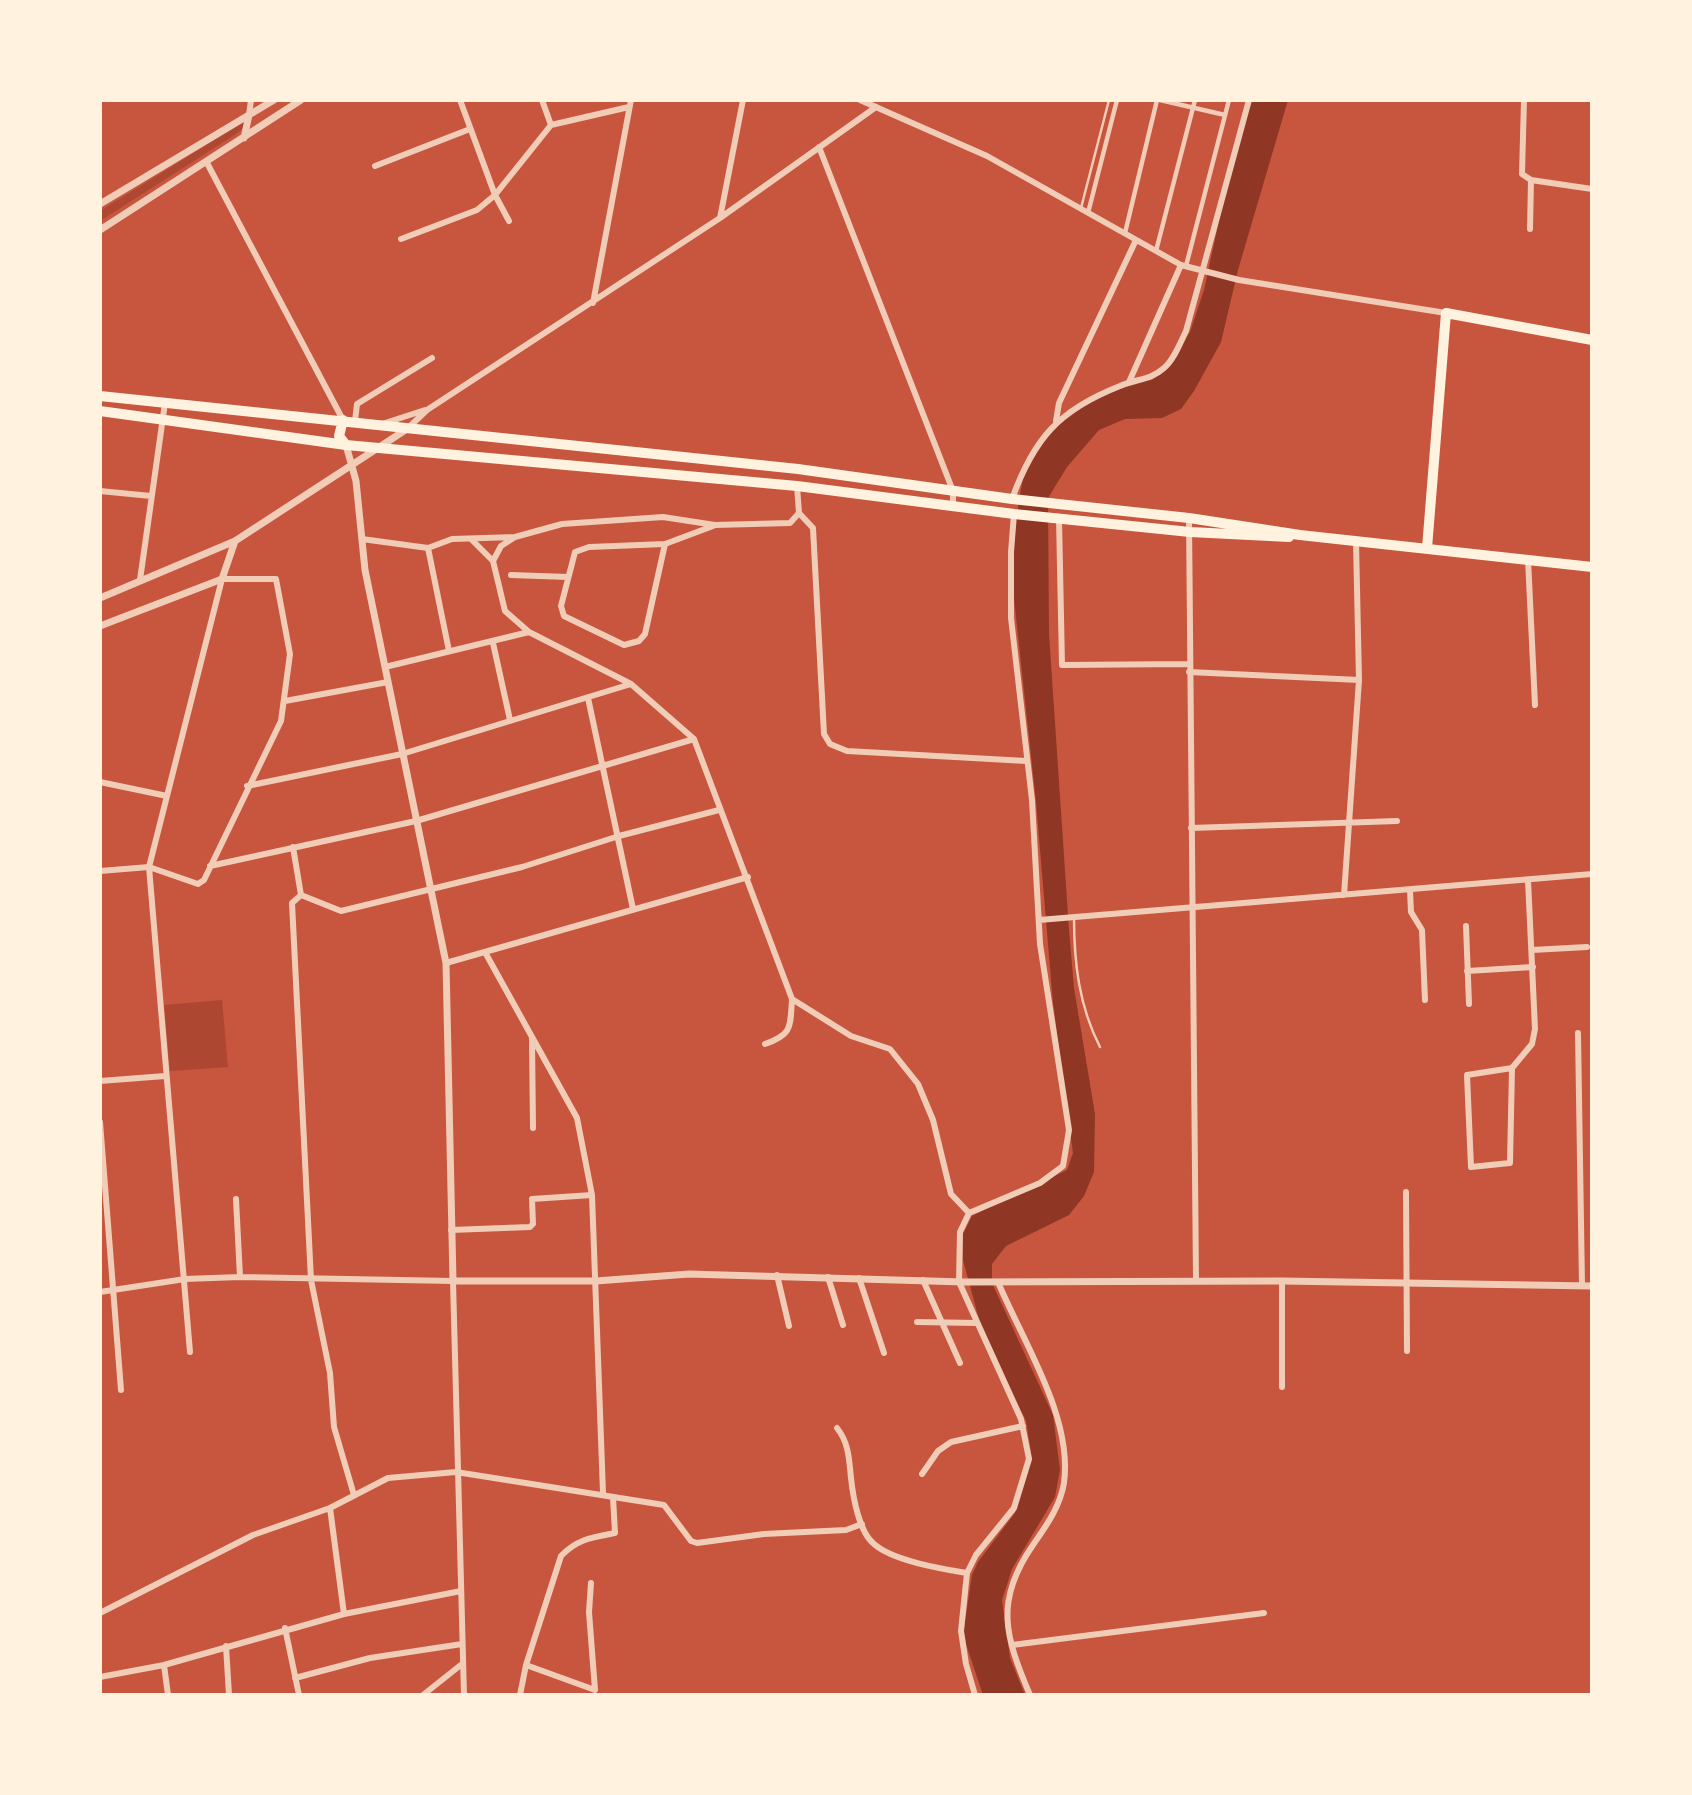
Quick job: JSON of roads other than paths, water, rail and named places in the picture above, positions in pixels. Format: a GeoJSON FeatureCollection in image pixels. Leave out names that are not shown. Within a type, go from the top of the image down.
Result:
{"type":"FeatureCollection","features":[{"type":"Feature","properties":{"kind":"main road"},"geometry":{"type":"LineString","coordinates":[[1427,548],[1446,313],[1592,340]]}},
{"type":"Feature","properties":{"kind":"main road"},"geometry":{"type":"LineString","coordinates":[[100,396],[798,470],[1052,504],[1189,518],[1300,535],[1592,567]]}},
{"type":"Feature","properties":{"kind":"main road"},"geometry":{"type":"LineString","coordinates":[[100,411],[346,445],[797,485],[1016,514],[1190,531],[1282,537],[1300,535]]}},
{"type":"Feature","properties":{"kind":"main road"},"geometry":{"type":"LineString","coordinates":[[343,420],[339,436],[346,445]]}},
{"type":"Feature","properties":{"kind":"main road"},"geometry":{"type":"LineString","coordinates":[[377,448],[379,425]]}},
{"type":"Feature","properties":{"kind":"street"},"geometry":{"type":"LineString","coordinates":[[244,139],[251,100]]}},
{"type":"Feature","properties":{"kind":"street"},"geometry":{"type":"LineString","coordinates":[[100,204],[274,100]]}},
{"type":"Feature","properties":{"kind":"street"},"geometry":{"type":"LineString","coordinates":[[100,230],[301,100]]}},
{"type":"Feature","properties":{"kind":"street"},"geometry":{"type":"LineString","coordinates":[[460,100],[495,195],[509,221]]}},
{"type":"Feature","properties":{"kind":"street"},"geometry":{"type":"LineString","coordinates":[[542,100],[551,125]]}},
{"type":"Feature","properties":{"kind":"street"},"geometry":{"type":"LineString","coordinates":[[720,218],[743,100]]}},
{"type":"Feature","properties":{"kind":"street"},"geometry":{"type":"LineString","coordinates":[[860,100],[987,156],[1183,266],[1239,280],[1446,313]]}},
{"type":"Feature","properties":{"kind":"street"},"geometry":{"type":"LineString","coordinates":[[1085,211],[1117,100]]}},
{"type":"Feature","properties":{"kind":"street"},"geometry":{"type":"LineString","coordinates":[[1125,233],[1159,100],[1225,115]]}},
{"type":"Feature","properties":{"kind":"street"},"geometry":{"type":"LineString","coordinates":[[1156,251],[1195,100]]}},
{"type":"Feature","properties":{"kind":"street"},"geometry":{"type":"LineString","coordinates":[[1129,382],[1183,266],[1229,100]]}},
{"type":"Feature","properties":{"kind":"street"},"geometry":{"type":"LineString","coordinates":[[1016,499],[1037,443],[1056,421],[1083,403],[1129,382],[1152,378],[1168,366],[1186,331],[1249,100]]}},
{"type":"Feature","properties":{"kind":"street"},"geometry":{"type":"LineString","coordinates":[[1524,100],[1522,174],[1531,180],[1592,189]]}},
{"type":"Feature","properties":{"kind":"street"},"geometry":{"type":"LineString","coordinates":[[401,239],[477,210],[495,195],[551,125],[630,104],[593,303]]}},
{"type":"Feature","properties":{"kind":"street"},"geometry":{"type":"LineString","coordinates":[[100,598],[235,541],[352,467],[407,429],[427,410],[720,218],[876,107]]}},
{"type":"Feature","properties":{"kind":"street"},"geometry":{"type":"LineString","coordinates":[[375,166],[470,129]]}},
{"type":"Feature","properties":{"kind":"street"},"geometry":{"type":"LineString","coordinates":[[819,147],[953,491],[953,506]]}},
{"type":"Feature","properties":{"kind":"street"},"geometry":{"type":"LineString","coordinates":[[207,163],[343,420]]}},
{"type":"Feature","properties":{"kind":"street"},"geometry":{"type":"LineString","coordinates":[[1530,229],[1531,180]]}},
{"type":"Feature","properties":{"kind":"street"},"geometry":{"type":"LineString","coordinates":[[1056,421],[1059,403],[1136,240]]}},
{"type":"Feature","properties":{"kind":"street"},"geometry":{"type":"LineString","coordinates":[[355,422],[357,404],[432,358]]}},
{"type":"Feature","properties":{"kind":"street"},"geometry":{"type":"LineString","coordinates":[[140,580],[165,403]]}},
{"type":"Feature","properties":{"kind":"street"},"geometry":{"type":"LineString","coordinates":[[379,425],[427,410]]}},
{"type":"Feature","properties":{"kind":"street"},"geometry":{"type":"LineString","coordinates":[[346,445],[356,481],[362,539],[385,667],[446,963],[456,1472],[464,1695]]}},
{"type":"Feature","properties":{"kind":"street"},"geometry":{"type":"LineString","coordinates":[[797,485],[799,513],[813,528],[824,734],[830,744],[847,751],[1026,761]]}},
{"type":"Feature","properties":{"kind":"street"},"geometry":{"type":"LineString","coordinates":[[100,491],[151,496]]}},
{"type":"Feature","properties":{"kind":"street"},"geometry":{"type":"LineString","coordinates":[[362,539],[428,548],[452,540],[515,537],[562,524],[650,518],[715,525],[790,523],[799,513]]}},
{"type":"Feature","properties":{"kind":"street"},"geometry":{"type":"LineString","coordinates":[[975,1695],[965,1664],[961,1631],[967,1573],[976,1555],[1013,1508],[1029,1459],[1023,1426],[961,1282],[960,1232],[969,1213],[1040,1183],[1063,1167],[1068,1150],[1069,1130],[1040,944],[1041,920],[1032,800],[1011,618],[1011,552],[1016,514]]}},
{"type":"Feature","properties":{"kind":"street"},"geometry":{"type":"LineString","coordinates":[[1055,517],[1062,665],[1189,668],[1359,680]]}},
{"type":"Feature","properties":{"kind":"street"},"geometry":{"type":"LineString","coordinates":[[1189,518],[1196,1281]]}},
{"type":"Feature","properties":{"kind":"street"},"geometry":{"type":"LineString","coordinates":[[664,544],[645,634],[639,641],[624,645],[564,616],[561,606],[575,552],[589,547],[664,544],[715,525]]}},
{"type":"Feature","properties":{"kind":"street"},"geometry":{"type":"LineString","coordinates":[[493,561],[501,546],[515,537]]}},
{"type":"Feature","properties":{"kind":"street"},"geometry":{"type":"LineString","coordinates":[[471,539],[493,561],[505,611],[529,632],[631,684],[695,739],[719,810],[748,877],[792,999],[788,1031],[782,1038],[765,1044]]}},
{"type":"Feature","properties":{"kind":"street"},"geometry":{"type":"LineString","coordinates":[[190,1352],[149,867],[222,579],[235,541]]}},
{"type":"Feature","properties":{"kind":"street"},"geometry":{"type":"LineString","coordinates":[[1344,895],[1359,680],[1356,541]]}},
{"type":"Feature","properties":{"kind":"street"},"geometry":{"type":"LineString","coordinates":[[428,548],[449,651]]}},
{"type":"Feature","properties":{"kind":"street"},"geometry":{"type":"LineString","coordinates":[[213,550],[221,552],[228,563]]}},
{"type":"Feature","properties":{"kind":"street"},"geometry":{"type":"LineString","coordinates":[[1528,559],[1535,705]]}},
{"type":"Feature","properties":{"kind":"street"},"geometry":{"type":"LineString","coordinates":[[512,575],[568,577]]}},
{"type":"Feature","properties":{"kind":"street"},"geometry":{"type":"LineString","coordinates":[[100,626],[222,579],[276,579],[290,654],[281,721],[247,786],[204,880],[198,884],[149,867],[100,871]]}},
{"type":"Feature","properties":{"kind":"street"},"geometry":{"type":"LineString","coordinates":[[385,667],[493,643],[529,632]]}},
{"type":"Feature","properties":{"kind":"street"},"geometry":{"type":"LineString","coordinates":[[493,643],[510,720]]}},
{"type":"Feature","properties":{"kind":"street"},"geometry":{"type":"LineString","coordinates":[[285,701],[388,682]]}},
{"type":"Feature","properties":{"kind":"street"},"geometry":{"type":"LineString","coordinates":[[247,786],[402,754],[631,684]]}},
{"type":"Feature","properties":{"kind":"street"},"geometry":{"type":"LineString","coordinates":[[588,698],[633,909]]}},
{"type":"Feature","properties":{"kind":"street"},"geometry":{"type":"LineString","coordinates":[[210,866],[416,821],[695,739]]}},
{"type":"Feature","properties":{"kind":"street"},"geometry":{"type":"LineString","coordinates":[[100,782],[167,796]]}},
{"type":"Feature","properties":{"kind":"street"},"geometry":{"type":"LineString","coordinates":[[302,895],[341,911],[522,867],[618,836],[719,810]]}},
{"type":"Feature","properties":{"kind":"street"},"geometry":{"type":"LineString","coordinates":[[1191,828],[1397,821]]}},
{"type":"Feature","properties":{"kind":"street"},"geometry":{"type":"LineString","coordinates":[[293,847],[302,895]]}},
{"type":"Feature","properties":{"kind":"street"},"geometry":{"type":"LineString","coordinates":[[1041,920],[1592,874]]}},
{"type":"Feature","properties":{"kind":"street"},"geometry":{"type":"LineString","coordinates":[[446,963],[486,954],[748,877]]}},
{"type":"Feature","properties":{"kind":"street"},"geometry":{"type":"LineString","coordinates":[[1512,1068],[1468,1074],[1472,1167],[1510,1163],[1512,1068],[1532,1044],[1535,1029],[1528,880]]}},
{"type":"Feature","properties":{"kind":"street"},"geometry":{"type":"LineString","coordinates":[[1409,890],[1411,912],[1422,930],[1425,1000]]}},
{"type":"Feature","properties":{"kind":"street"},"geometry":{"type":"LineString","coordinates":[[302,895],[292,903],[311,1280],[330,1373],[334,1427],[354,1495]]}},
{"type":"Feature","properties":{"kind":"street"},"geometry":{"type":"LineString","coordinates":[[1466,926],[1469,1004]]}},
{"type":"Feature","properties":{"kind":"street"},"geometry":{"type":"LineString","coordinates":[[1532,950],[1587,947]]}},
{"type":"Feature","properties":{"kind":"street"},"geometry":{"type":"LineString","coordinates":[[486,954],[578,1118],[592,1195],[603,1493]]}},
{"type":"Feature","properties":{"kind":"street"},"geometry":{"type":"LineString","coordinates":[[1467,971],[1533,967]]}},
{"type":"Feature","properties":{"kind":"street"},"geometry":{"type":"LineString","coordinates":[[792,999],[851,1036],[890,1049],[918,1084],[933,1120],[951,1195],[969,1213]]}},
{"type":"Feature","properties":{"kind":"street"},"geometry":{"type":"LineString","coordinates":[[1578,1033],[1582,1286]]}},
{"type":"Feature","properties":{"kind":"street"},"geometry":{"type":"LineString","coordinates":[[532,1037],[533,1128]]}},
{"type":"Feature","properties":{"kind":"street"},"geometry":{"type":"LineString","coordinates":[[100,1082],[165,1076]]}},
{"type":"Feature","properties":{"kind":"street"},"geometry":{"type":"LineString","coordinates":[[100,1122],[121,1390]]}},
{"type":"Feature","properties":{"kind":"street"},"geometry":{"type":"LineString","coordinates":[[1406,1192],[1407,1351]]}},
{"type":"Feature","properties":{"kind":"street"},"geometry":{"type":"LineString","coordinates":[[451,1230],[530,1227],[533,1224],[532,1199],[592,1195]]}},
{"type":"Feature","properties":{"kind":"street"},"geometry":{"type":"LineString","coordinates":[[236,1199],[240,1277]]}},
{"type":"Feature","properties":{"kind":"street"},"geometry":{"type":"LineString","coordinates":[[100,1292],[184,1279],[240,1277],[311,1280],[596,1281],[689,1274],[961,1282],[1282,1281],[1592,1286]]}},
{"type":"Feature","properties":{"kind":"street"},"geometry":{"type":"LineString","coordinates":[[777,1275],[789,1326]]}},
{"type":"Feature","properties":{"kind":"street"},"geometry":{"type":"LineString","coordinates":[[828,1277],[843,1325]]}},
{"type":"Feature","properties":{"kind":"street"},"geometry":{"type":"LineString","coordinates":[[859,1278],[884,1353]]}},
{"type":"Feature","properties":{"kind":"street"},"geometry":{"type":"LineString","coordinates":[[923,1280],[960,1363]]}},
{"type":"Feature","properties":{"kind":"street"},"geometry":{"type":"LineString","coordinates":[[1282,1281],[1282,1387]]}},
{"type":"Feature","properties":{"kind":"street"},"geometry":{"type":"LineString","coordinates":[[996,1282],[1057,1413],[1065,1464],[1058,1503],[1010,1586],[1007,1601],[1012,1645],[1030,1695]]}},
{"type":"Feature","properties":{"kind":"street"},"geometry":{"type":"LineString","coordinates":[[917,1322],[977,1323]]}},
{"type":"Feature","properties":{"kind":"street"},"geometry":{"type":"LineString","coordinates":[[922,1474],[939,1451],[951,1443],[1023,1426]]}},
{"type":"Feature","properties":{"kind":"street"},"geometry":{"type":"LineString","coordinates":[[837,1428],[846,1439],[851,1483],[862,1524],[873,1544],[941,1569],[967,1573]]}},
{"type":"Feature","properties":{"kind":"street"},"geometry":{"type":"LineString","coordinates":[[100,1613],[253,1535],[330,1507],[388,1478],[456,1472],[603,1493],[664,1505],[691,1541],[697,1543],[764,1534],[846,1530],[862,1524]]}},
{"type":"Feature","properties":{"kind":"street"},"geometry":{"type":"LineString","coordinates":[[520,1695],[526,1665],[561,1556],[585,1538],[615,1533],[613,1497]]}},
{"type":"Feature","properties":{"kind":"street"},"geometry":{"type":"LineString","coordinates":[[330,1507],[344,1614]]}},
{"type":"Feature","properties":{"kind":"street"},"geometry":{"type":"LineString","coordinates":[[526,1665],[595,1690],[589,1612],[591,1583]]}},
{"type":"Feature","properties":{"kind":"street"},"geometry":{"type":"LineString","coordinates":[[100,1677],[164,1665],[285,1628],[461,1591]]}},
{"type":"Feature","properties":{"kind":"street"},"geometry":{"type":"LineString","coordinates":[[1012,1645],[1264,1613]]}},
{"type":"Feature","properties":{"kind":"street"},"geometry":{"type":"LineString","coordinates":[[285,1628],[299,1695]]}},
{"type":"Feature","properties":{"kind":"street"},"geometry":{"type":"LineString","coordinates":[[295,1678],[370,1658],[461,1644]]}},
{"type":"Feature","properties":{"kind":"street"},"geometry":{"type":"LineString","coordinates":[[226,1646],[229,1695]]}},
{"type":"Feature","properties":{"kind":"street"},"geometry":{"type":"LineString","coordinates":[[423,1695],[462,1664]]}},
{"type":"Feature","properties":{"kind":"street"},"geometry":{"type":"LineString","coordinates":[[164,1665],[168,1695]]}},
{"type":"Feature","properties":{"kind":"lane"},"geometry":{"type":"LineString","coordinates":[[1085,211],[1109,100]]}},
{"type":"Feature","properties":{"kind":"lane"},"geometry":{"type":"LineString","coordinates":[[1073,918],[1078,985],[1087,1021],[1100,1047]]}}]}
